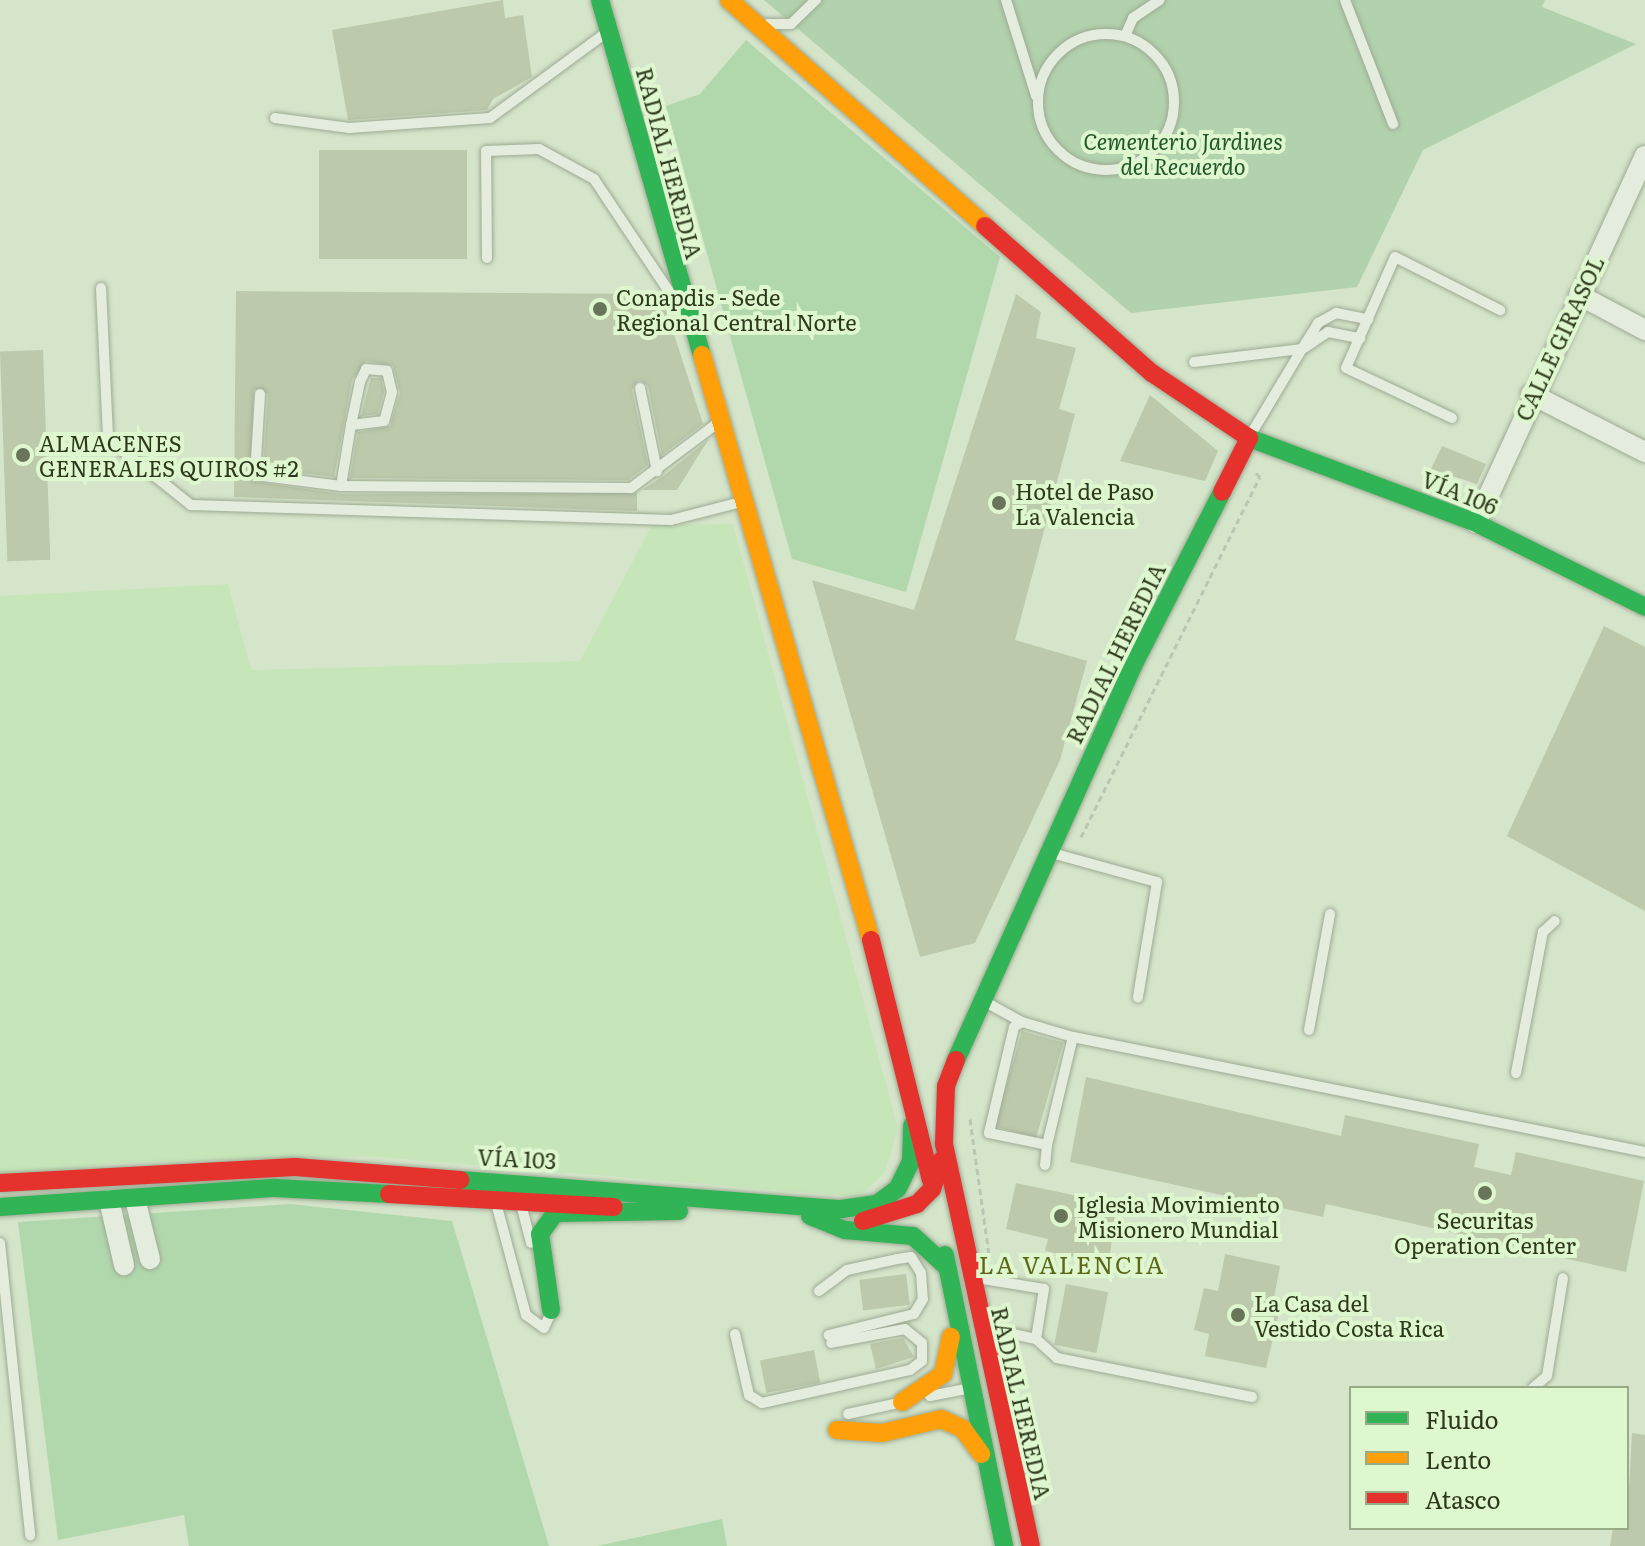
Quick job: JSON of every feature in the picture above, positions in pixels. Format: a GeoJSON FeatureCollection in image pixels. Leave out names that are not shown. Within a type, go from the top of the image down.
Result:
{"type":"FeatureCollection","features":[{"type":"Feature","properties":{"kind":"main road","name":"RADIAL HEREDIA"},"geometry":{"type":"LineString","coordinates":[[602,0],[688,321],[744,501],[876,957],[932,1189],[967,1389],[1004,1546]]}},
{"type":"Feature","properties":{"kind":"main road"},"geometry":{"type":"LineString","coordinates":[[709,0],[921,184],[998,241]]}},
{"type":"Feature","properties":{"kind":"main road"},"geometry":{"type":"LineString","coordinates":[[729,0],[998,241],[1179,395],[1249,438]]}},
{"type":"Feature","properties":{"kind":"main road","name":"RADIAL HEREDIA"},"geometry":{"type":"LineString","coordinates":[[1031,1546],[969,1276],[944,1144],[937,1064],[979,998],[1249,438]]}},
{"type":"Feature","properties":{"kind":"main road","name":"VÍA 106"},"geometry":{"type":"LineString","coordinates":[[1249,438],[1476,523],[1645,607]]}},
{"type":"Feature","properties":{"kind":"main road"},"geometry":{"type":"LineString","coordinates":[[876,957],[911,1046],[937,1064]]}},
{"type":"Feature","properties":{"kind":"main road","name":"VÍA 103"},"geometry":{"type":"LineString","coordinates":[[0,1183],[279,1167],[555,1183],[841,1209],[877,1204],[898,1188],[911,1161],[903,1065]]}},
{"type":"Feature","properties":{"kind":"main road"},"geometry":{"type":"LineString","coordinates":[[932,1189],[944,1144]]}},
{"type":"Feature","properties":{"kind":"main road"},"geometry":{"type":"LineString","coordinates":[[0,1195],[122,1196],[269,1175],[435,1186],[472,1180],[508,1198],[555,1183]]}},
{"type":"Feature","properties":{"kind":"main road","name":"VÍA 103"},"geometry":{"type":"LineString","coordinates":[[0,1207],[122,1196],[275,1188],[881,1220],[932,1189]]}},
{"type":"Feature","properties":{"kind":"main road"},"geometry":{"type":"LineString","coordinates":[[551,1310],[540,1234],[555,1213],[705,1211]]}},
{"type":"Feature","properties":{"kind":"main road"},"geometry":{"type":"LineString","coordinates":[[810,1216],[845,1230],[913,1236],[947,1267]]}},
{"type":"Feature","properties":{"kind":"main road"},"geometry":{"type":"LineString","coordinates":[[902,1402],[943,1374],[952,1299]]}},
{"type":"Feature","properties":{"kind":"main road"},"geometry":{"type":"LineString","coordinates":[[967,1389],[984,1405],[1017,1546]]}},
{"type":"Feature","properties":{"kind":"main road"},"geometry":{"type":"LineString","coordinates":[[842,1422],[882,1433],[941,1419],[963,1429],[985,1461]]}},
{"type":"Feature","properties":{"kind":"street","name":"CALLE GIRASOL"},"geometry":{"type":"LineString","coordinates":[[1476,523],[1531,394],[1645,156]]}},
{"type":"Feature","properties":{"kind":"street"},"geometry":{"type":"LineString","coordinates":[[1626,198],[1645,207]]}},
{"type":"Feature","properties":{"kind":"street"},"geometry":{"type":"LineString","coordinates":[[1579,295],[1645,330]]}},
{"type":"Feature","properties":{"kind":"street"},"geometry":{"type":"LineString","coordinates":[[1531,394],[1645,452]]}},
{"type":"Feature","properties":{"kind":"street"},"geometry":{"type":"LineString","coordinates":[[122,1196],[150,1259]]}},
{"type":"Feature","properties":{"kind":"street"},"geometry":{"type":"LineString","coordinates":[[122,1196],[124,1265]]}},
{"type":"Feature","properties":{"kind":"lane"},"geometry":{"type":"LineString","coordinates":[[754,24],[791,24],[814,0]]}},
{"type":"Feature","properties":{"kind":"lane"},"geometry":{"type":"LineString","coordinates":[[1006,0],[1037,98],[1043,131],[1065,157],[1097,170],[1145,158],[1173,116],[1172,82],[1154,53],[1125,36],[1094,35],[1066,46],[1041,78],[1037,98]]}},
{"type":"Feature","properties":{"kind":"lane"},"geometry":{"type":"LineString","coordinates":[[1125,36],[1133,18],[1160,0]]}},
{"type":"Feature","properties":{"kind":"lane"},"geometry":{"type":"LineString","coordinates":[[1345,0],[1393,124]]}},
{"type":"Feature","properties":{"kind":"lane"},"geometry":{"type":"LineString","coordinates":[[275,118],[349,128],[490,118],[609,31]]}},
{"type":"Feature","properties":{"kind":"lane"},"geometry":{"type":"LineString","coordinates":[[487,258],[486,151],[539,149],[594,179],[688,321]]}},
{"type":"Feature","properties":{"kind":"lane"},"geometry":{"type":"LineString","coordinates":[[1452,418],[1346,368],[1395,257],[1500,310]]}},
{"type":"Feature","properties":{"kind":"lane"},"geometry":{"type":"LineString","coordinates":[[101,288],[108,439],[191,505],[671,520],[744,501]]}},
{"type":"Feature","properties":{"kind":"lane"},"geometry":{"type":"LineString","coordinates":[[1249,438],[1318,323],[1336,313],[1368,319]]}},
{"type":"Feature","properties":{"kind":"lane"},"geometry":{"type":"LineString","coordinates":[[1194,362],[1302,349],[1328,332],[1360,338]]}},
{"type":"Feature","properties":{"kind":"lane"},"geometry":{"type":"LineString","coordinates":[[341,486],[351,425],[366,369],[387,371],[392,392],[384,421],[351,425]]}},
{"type":"Feature","properties":{"kind":"lane"},"geometry":{"type":"LineString","coordinates":[[640,388],[657,471]]}},
{"type":"Feature","properties":{"kind":"lane"},"geometry":{"type":"LineString","coordinates":[[260,394],[255,475],[341,486],[631,488],[719,422]]}},
{"type":"Feature","properties":{"kind":"lane"},"geometry":{"type":"LineString","coordinates":[[1048,852],[1069,862],[1157,882],[1138,997]]}},
{"type":"Feature","properties":{"kind":"lane"},"geometry":{"type":"LineString","coordinates":[[1309,1030],[1330,914]]}},
{"type":"Feature","properties":{"kind":"lane"},"geometry":{"type":"LineString","coordinates":[[1516,1073],[1543,932],[1555,921]]}},
{"type":"Feature","properties":{"kind":"lane"},"geometry":{"type":"LineString","coordinates":[[979,998],[1022,1022],[1073,1037],[1645,1152]]}},
{"type":"Feature","properties":{"kind":"lane"},"geometry":{"type":"LineString","coordinates":[[1022,1022],[1014,1027],[989,1133],[1047,1145]]}},
{"type":"Feature","properties":{"kind":"lane"},"geometry":{"type":"LineString","coordinates":[[1045,1165],[1073,1037]]}},
{"type":"Feature","properties":{"kind":"lane"},"geometry":{"type":"LineString","coordinates":[[508,1198],[551,1310],[544,1328],[526,1315],[508,1198]]}},
{"type":"Feature","properties":{"kind":"lane"},"geometry":{"type":"LineString","coordinates":[[0,1243],[5,1332],[30,1535]]}},
{"type":"Feature","properties":{"kind":"lane"},"geometry":{"type":"LineString","coordinates":[[735,1334],[749,1395],[762,1403],[910,1370],[922,1361],[922,1343],[905,1329],[830,1339],[914,1314],[923,1299],[921,1273],[911,1257],[847,1270],[819,1291]]}},
{"type":"Feature","properties":{"kind":"lane"},"geometry":{"type":"LineString","coordinates":[[969,1276],[1046,1290],[1036,1339]]}},
{"type":"Feature","properties":{"kind":"lane"},"geometry":{"type":"LineString","coordinates":[[1535,1386],[1547,1376],[1563,1278]]}},
{"type":"Feature","properties":{"kind":"lane"},"geometry":{"type":"LineString","coordinates":[[979,1326],[1036,1339],[1057,1358],[1252,1397]]}},
{"type":"Feature","properties":{"kind":"lane"},"geometry":{"type":"LineString","coordinates":[[842,1422],[902,1402],[967,1389]]}},
{"type":"Feature","properties":{"kind":"path"},"geometry":{"type":"LineString","coordinates":[[1069,862],[1260,477],[1255,472]]}},
{"type":"Feature","properties":{"kind":"path"},"geometry":{"type":"LineString","coordinates":[[968,1103],[992,1280]]}},
{"type":"Feature","properties":{"kind":"green space","name":"Cementerio Jardines del Recuerdo"},"geometry":{"type":"Polygon","coordinates":[[[764,0],[1545,0],[1542,7],[1636,44],[1423,150],[1357,287],[1131,313],[764,0]]]}},
{"type":"Feature","properties":{"kind":"green space"},"geometry":{"type":"Polygon","coordinates":[[[746,40],[1000,257],[906,592],[792,559],[666,106],[700,94],[746,40]]]}},
{"type":"Feature","properties":{"kind":"green space"},"geometry":{"type":"Polygon","coordinates":[[[733,524],[898,1128],[885,1172],[859,1197],[367,1156],[114,1163],[0,1178],[0,596],[228,584],[251,670],[580,661],[652,525],[733,524]]]}},
{"type":"Feature","properties":{"kind":"green space"},"geometry":{"type":"Polygon","coordinates":[[[290,1204],[452,1221],[549,1546],[189,1546],[184,1515],[58,1540],[18,1222],[290,1204]]]}},
{"type":"Feature","properties":{"kind":"green space"},"geometry":{"type":"Polygon","coordinates":[[[722,1519],[727,1546],[597,1546],[722,1519]]]}},
{"type":"Feature","properties":{"kind":"building"},"geometry":{"type":"Polygon","coordinates":[[[503,0],[505,18],[523,15],[532,77],[493,99],[487,110],[348,120],[332,30],[503,0]]]}},
{"type":"Feature","properties":{"kind":"building"},"geometry":{"type":"Polygon","coordinates":[[[319,150],[467,150],[467,259],[319,259],[319,150]]]}},
{"type":"Feature","properties":{"kind":"building"},"geometry":{"type":"Polygon","coordinates":[[[236,291],[661,294],[703,424],[662,455],[648,386],[639,380],[632,390],[648,465],[628,480],[350,478],[358,432],[390,426],[400,393],[393,366],[366,361],[352,380],[334,477],[263,468],[268,394],[254,389],[250,481],[341,494],[637,493],[637,511],[234,497],[236,291]]]}},
{"type":"Feature","properties":{"kind":"building"},"geometry":{"type":"Polygon","coordinates":[[[1016,294],[1041,312],[1036,338],[1076,348],[1059,409],[1075,414],[1015,640],[1087,661],[1060,760],[975,943],[920,957],[812,580],[914,610],[1016,294]]]}},
{"type":"Feature","properties":{"kind":"building","name":"ALMACENES GENERALES QUIROS #2"},"geometry":{"type":"Polygon","coordinates":[[[43,350],[50,560],[7,561],[0,352],[43,350]]]}},
{"type":"Feature","properties":{"kind":"building"},"geometry":{"type":"Polygon","coordinates":[[[371,378],[381,378],[384,392],[378,414],[361,416],[371,378]]]}},
{"type":"Feature","properties":{"kind":"building"},"geometry":{"type":"Polygon","coordinates":[[[1150,395],[1218,451],[1205,481],[1120,461],[1150,395]]]}},
{"type":"Feature","properties":{"kind":"building"},"geometry":{"type":"Polygon","coordinates":[[[708,440],[677,490],[642,490],[662,477],[708,440]]]}},
{"type":"Feature","properties":{"kind":"building"},"geometry":{"type":"Polygon","coordinates":[[[1442,446],[1486,464],[1477,484],[1431,469],[1442,446]]]}},
{"type":"Feature","properties":{"kind":"building"},"geometry":{"type":"Polygon","coordinates":[[[1604,626],[1645,647],[1645,911],[1507,836],[1604,626]]]}},
{"type":"Feature","properties":{"kind":"building"},"geometry":{"type":"Polygon","coordinates":[[[1022,1031],[1063,1043],[1036,1138],[995,1126],[1022,1031]]]}},
{"type":"Feature","properties":{"kind":"building"},"geometry":{"type":"Polygon","coordinates":[[[1086,1077],[1341,1136],[1345,1115],[1479,1144],[1474,1167],[1511,1175],[1516,1152],[1644,1181],[1626,1272],[1326,1204],[1323,1217],[1070,1162],[1086,1077]]]}},
{"type":"Feature","properties":{"kind":"building","name":"Iglesia Movimiento Misionero Mundial"},"geometry":{"type":"Polygon","coordinates":[[[1016,1183],[1116,1204],[1109,1264],[1045,1251],[1048,1239],[1006,1229],[1016,1183]]]}},
{"type":"Feature","properties":{"kind":"building","name":"La Casa del Vestido Costa Rica"},"geometry":{"type":"Polygon","coordinates":[[[1225,1254],[1280,1266],[1274,1298],[1282,1300],[1266,1368],[1205,1356],[1209,1334],[1194,1330],[1204,1288],[1218,1291],[1225,1254]]]}},
{"type":"Feature","properties":{"kind":"building"},"geometry":{"type":"Polygon","coordinates":[[[906,1274],[910,1305],[863,1310],[859,1280],[906,1274]]]}},
{"type":"Feature","properties":{"kind":"building"},"geometry":{"type":"Polygon","coordinates":[[[1066,1284],[1108,1292],[1096,1353],[1054,1345],[1066,1284]]]}},
{"type":"Feature","properties":{"kind":"building"},"geometry":{"type":"Polygon","coordinates":[[[903,1338],[914,1357],[876,1369],[870,1344],[903,1338]]]}},
{"type":"Feature","properties":{"kind":"building"},"geometry":{"type":"Polygon","coordinates":[[[814,1350],[820,1382],[766,1393],[760,1360],[814,1350]]]}},
{"type":"Feature","properties":{"kind":"building"},"geometry":{"type":"Polygon","coordinates":[[[1632,1433],[1645,1435],[1645,1546],[1610,1546],[1613,1530],[1629,1530],[1632,1433]]]}},
{"type":"Feature","properties":{"kind":"traffic: fast"},"geometry":{"type":"LineString","coordinates":[[600,0],[702,355]]}},
{"type":"Feature","properties":{"kind":"traffic: fast"},"geometry":{"type":"LineString","coordinates":[[1249,438],[1476,523],[1645,607]]}},
{"type":"Feature","properties":{"kind":"traffic: fast"},"geometry":{"type":"LineString","coordinates":[[956,1060],[1133,666],[1222,492]]}},
{"type":"Feature","properties":{"kind":"traffic: fast"},"geometry":{"type":"LineString","coordinates":[[460,1180],[841,1209],[877,1204],[898,1188],[911,1161],[912,1125]]}},
{"type":"Feature","properties":{"kind":"traffic: fast"},"geometry":{"type":"LineString","coordinates":[[0,1207],[275,1188],[389,1194]]}},
{"type":"Feature","properties":{"kind":"traffic: fast"},"geometry":{"type":"LineString","coordinates":[[551,1310],[540,1234],[555,1213],[679,1211]]}},
{"type":"Feature","properties":{"kind":"traffic: fast"},"geometry":{"type":"LineString","coordinates":[[810,1216],[845,1230],[913,1236],[947,1267]]}},
{"type":"Feature","properties":{"kind":"traffic: fast"},"geometry":{"type":"LineString","coordinates":[[945,1255],[1004,1546]]}},
{"type":"Feature","properties":{"kind":"traffic: slow"},"geometry":{"type":"LineString","coordinates":[[729,0],[985,226]]}},
{"type":"Feature","properties":{"kind":"traffic: slow"},"geometry":{"type":"LineString","coordinates":[[702,355],[871,940]]}},
{"type":"Feature","properties":{"kind":"traffic: slow"},"geometry":{"type":"LineString","coordinates":[[902,1402],[943,1374],[951,1337]]}},
{"type":"Feature","properties":{"kind":"traffic: slow"},"geometry":{"type":"LineString","coordinates":[[837,1430],[882,1433],[941,1419],[963,1429],[981,1454]]}},
{"type":"Feature","properties":{"kind":"traffic: jam"},"geometry":{"type":"LineString","coordinates":[[985,226],[1152,373],[1249,438],[1222,492]]}},
{"type":"Feature","properties":{"kind":"traffic: jam"},"geometry":{"type":"LineString","coordinates":[[871,940],[931,1180]]}},
{"type":"Feature","properties":{"kind":"traffic: jam"},"geometry":{"type":"LineString","coordinates":[[956,1060],[946,1086],[944,1144],[1031,1546]]}},
{"type":"Feature","properties":{"kind":"traffic: jam"},"geometry":{"type":"LineString","coordinates":[[863,1221],[917,1204],[932,1189],[942,1160]]}},
{"type":"Feature","properties":{"kind":"traffic: jam"},"geometry":{"type":"LineString","coordinates":[[0,1183],[295,1167],[460,1180]]}},
{"type":"Feature","properties":{"kind":"traffic: jam"},"geometry":{"type":"LineString","coordinates":[[389,1194],[614,1207]]}},
{"type":"Feature","properties":{"kind":"place","name":"Conapdis - Sede Regional Central Norte"},"geometry":{"type":"Point","coordinates":[600,309]}},
{"type":"Feature","properties":{"kind":"place","name":"ALMACENES GENERALES QUIROS #2"},"geometry":{"type":"Point","coordinates":[23,455]}},
{"type":"Feature","properties":{"kind":"place","name":"Hotel de Paso La Valencia"},"geometry":{"type":"Point","coordinates":[999,503]}},
{"type":"Feature","properties":{"kind":"place","name":"Securitas Operation Center"},"geometry":{"type":"Point","coordinates":[1485,1193]}},
{"type":"Feature","properties":{"kind":"place","name":"Iglesia Movimiento Misionero Mundial"},"geometry":{"type":"Point","coordinates":[1061,1216]}},
{"type":"Feature","properties":{"kind":"place","name":"La Casa del Vestido Costa Rica"},"geometry":{"type":"Point","coordinates":[1238,1315]}},
{"type":"Feature","properties":{"kind":"district","name":"LA VALENCIA"},"geometry":{"type":"Point","coordinates":[1072,1264]}}]}
